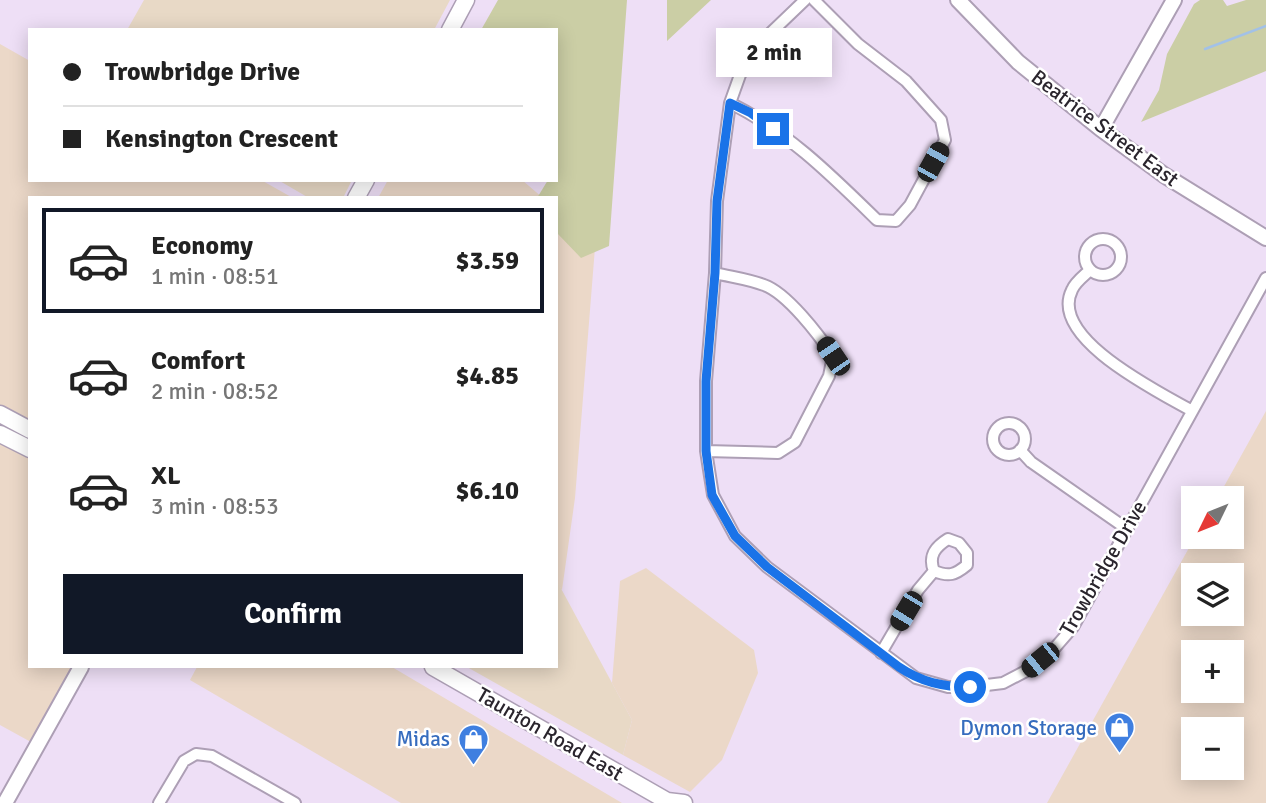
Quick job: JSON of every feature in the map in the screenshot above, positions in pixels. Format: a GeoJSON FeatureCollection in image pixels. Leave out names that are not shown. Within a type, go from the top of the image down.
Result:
{"type":"FeatureCollection","features":[{"type":"Feature","properties":{"kind":"main road"},"geometry":{"type":"LineString","coordinates":[[451,28],[466,0]]}},
{"type":"Feature","properties":{"kind":"main road"},"geometry":{"type":"LineString","coordinates":[[0,414],[28,429]]}},
{"type":"Feature","properties":{"kind":"main road"},"geometry":{"type":"LineString","coordinates":[[0,433],[28,448]]}},
{"type":"Feature","properties":{"kind":"main road","name":"Taunton Road East"},"geometry":{"type":"LineString","coordinates":[[435,668],[667,802],[684,803]]}},
{"type":"Feature","properties":{"kind":"street","name":"Trowbridge Drive"},"geometry":{"type":"LineString","coordinates":[[805,0],[758,45],[740,75],[730,103],[717,201],[715,273],[706,381],[706,451],[712,495],[735,536],[767,567],[916,678],[948,687],[1003,683],[1028,670],[1053,650],[1073,627],[1266,278]]}},
{"type":"Feature","properties":{"kind":"street"},"geometry":{"type":"LineString","coordinates":[[730,103],[751,113],[817,161],[877,220],[896,220],[910,205],[945,140],[941,120],[906,80],[858,44],[814,0]]}},
{"type":"Feature","properties":{"kind":"street","name":"Beatrice Street East"},"geometry":{"type":"LineString","coordinates":[[958,0],[1018,62],[1101,129],[1175,182],[1266,238]]}},
{"type":"Feature","properties":{"kind":"street"},"geometry":{"type":"LineString","coordinates":[[1101,129],[1174,0]]}},
{"type":"Feature","properties":{"kind":"street"},"geometry":{"type":"LineString","coordinates":[[1090,270],[1072,289],[1068,310],[1077,332],[1127,374],[1192,411]]}},
{"type":"Feature","properties":{"kind":"street"},"geometry":{"type":"LineString","coordinates":[[706,451],[778,453],[795,442],[830,376],[833,356],[821,338],[786,301],[766,285],[715,273]]}},
{"type":"Feature","properties":{"kind":"street"},"geometry":{"type":"LineString","coordinates":[[1020,450],[1031,462],[1127,529]]}},
{"type":"Feature","properties":{"kind":"street"},"geometry":{"type":"LineString","coordinates":[[881,653],[918,590],[934,570]]}},
{"type":"Feature","properties":{"kind":"street"},"geometry":{"type":"LineString","coordinates":[[5,803],[80,668]]}},
{"type":"Feature","properties":{"kind":"street"},"geometry":{"type":"LineString","coordinates":[[159,803],[184,761],[197,754],[212,757],[295,803]]}},
{"type":"Feature","properties":{"kind":"shaded area"},"geometry":{"type":"Polygon","coordinates":[[[144,0],[450,0],[435,28],[128,28],[144,0]]]}},
{"type":"Feature","properties":{"kind":"shaded area"},"geometry":{"type":"Polygon","coordinates":[[[0,44],[28,60],[28,182],[265,182],[289,196],[28,196],[28,668],[82,668],[40,747],[0,725],[0,44]]]}},
{"type":"Feature","properties":{"kind":"shaded area"},"geometry":{"type":"Polygon","coordinates":[[[281,182],[351,182],[344,196],[306,196],[281,182]]]}},
{"type":"Feature","properties":{"kind":"shaded area"},"geometry":{"type":"Polygon","coordinates":[[[387,182],[524,182],[541,196],[379,196],[387,182]]]}},
{"type":"Feature","properties":{"kind":"shaded area"},"geometry":{"type":"Polygon","coordinates":[[[558,208],[596,235],[575,498],[562,590],[558,584],[558,208]]]}},
{"type":"Feature","properties":{"kind":"shaded area"},"geometry":{"type":"Polygon","coordinates":[[[1266,411],[1266,803],[1047,803],[1188,550],[1244,550],[1244,486],[1224,486],[1266,411]]]}},
{"type":"Feature","properties":{"kind":"shaded area"},"geometry":{"type":"Polygon","coordinates":[[[646,568],[754,650],[758,673],[722,760],[690,792],[623,755],[632,720],[612,683],[620,581],[646,568]]]}},
{"type":"Feature","properties":{"kind":"shaded area"},"geometry":{"type":"Polygon","coordinates":[[[558,583],[632,720],[623,755],[469,668],[558,668],[558,583]]]}},
{"type":"Feature","properties":{"kind":"shaded area"},"geometry":{"type":"Polygon","coordinates":[[[196,668],[394,668],[622,803],[401,803],[190,680],[196,668]]]}},
{"type":"Feature","properties":{"kind":"green space"},"geometry":{"type":"Polygon","coordinates":[[[498,0],[627,0],[609,246],[581,258],[558,234],[558,196],[538,196],[547,182],[558,182],[558,28],[482,28],[498,0]]]}},
{"type":"Feature","properties":{"kind":"green space"},"geometry":{"type":"Polygon","coordinates":[[[667,0],[711,0],[667,41],[667,0]]]}},
{"type":"Feature","properties":{"kind":"green space"},"geometry":{"type":"Polygon","coordinates":[[[1200,0],[1223,0],[1227,6],[1246,0],[1266,0],[1266,71],[1141,122],[1159,90],[1167,54],[1194,4],[1200,0]]]}},
{"type":"Feature","properties":{"kind":"waterway"},"geometry":{"type":"LineString","coordinates":[[1205,49],[1266,26]]}},
{"type":"Feature","properties":{"kind":"place","name":"Dymon Storage"},"geometry":{"type":"Point","coordinates":[1120,755]}},
{"type":"Feature","properties":{"kind":"place","name":"Midas"},"geometry":{"type":"Point","coordinates":[473,766]}},
{"type":"Feature","properties":{"kind":"route"},"geometry":{"type":"LineString","coordinates":[[773,129],[751,113],[730,103],[717,201],[715,273],[706,381],[706,451],[712,495],[735,536],[767,567],[899,667],[916,678],[948,687],[970,687]]}}]}
